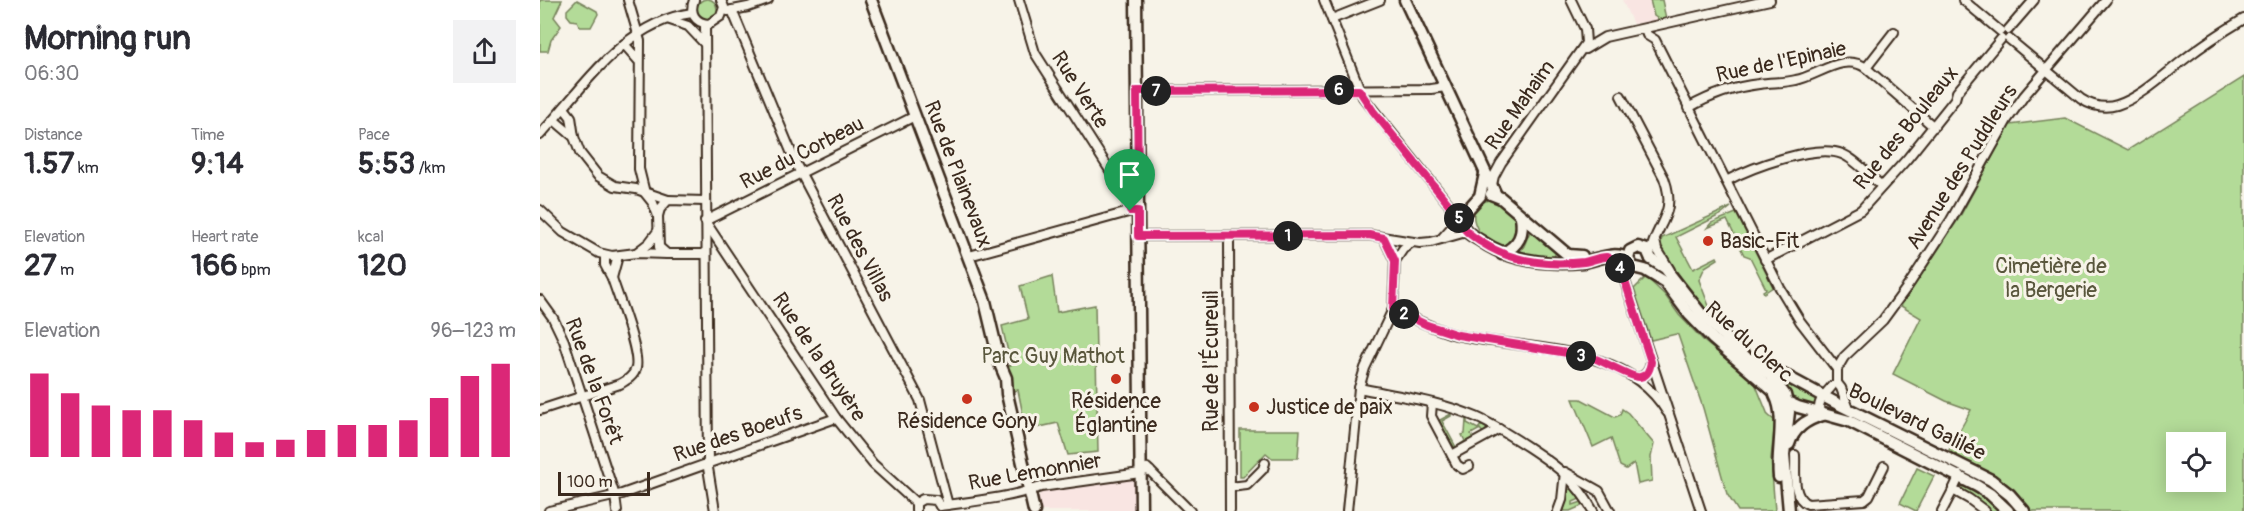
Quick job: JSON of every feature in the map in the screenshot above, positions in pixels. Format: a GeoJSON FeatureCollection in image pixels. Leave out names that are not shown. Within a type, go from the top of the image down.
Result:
{"type":"FeatureCollection","features":[{"type":"Feature","properties":{"kind":"street"},"geometry":{"type":"LineString","coordinates":[[628,0],[640,41],[638,60],[639,169],[645,193],[653,203],[658,216]]}},
{"type":"Feature","properties":{"kind":"street"},"geometry":{"type":"LineString","coordinates":[[694,0],[692,13],[699,22],[705,24],[718,20],[723,12],[722,0]]}},
{"type":"Feature","properties":{"kind":"street"},"geometry":{"type":"LineString","coordinates":[[723,12],[768,0]]}},
{"type":"Feature","properties":{"kind":"street","name":"Rue de Plainevaux"},"geometry":{"type":"LineString","coordinates":[[871,0],[987,307],[1000,364],[1001,384],[1006,394],[1034,511]]}},
{"type":"Feature","properties":{"kind":"street","name":"Rue Verte"},"geometry":{"type":"LineString","coordinates":[[1019,0],[1035,53],[1134,211]]}},
{"type":"Feature","properties":{"kind":"street"},"geometry":{"type":"LineString","coordinates":[[1136,0],[1138,191],[1134,211],[1138,236],[1140,459],[1149,474],[1190,511]]}},
{"type":"Feature","properties":{"kind":"street"},"geometry":{"type":"LineString","coordinates":[[1324,0],[1359,90],[1373,111],[1460,218],[1466,232],[1502,254],[1550,264],[1621,250],[1633,262],[1647,266],[1647,254],[1667,213],[1669,202],[1666,184],[1621,96]]}},
{"type":"Feature","properties":{"kind":"street"},"geometry":{"type":"LineString","coordinates":[[1332,19],[1380,0]]}},
{"type":"Feature","properties":{"kind":"street"},"geometry":{"type":"LineString","coordinates":[[1406,0],[1494,190],[1568,255],[1589,258]]}},
{"type":"Feature","properties":{"kind":"street"},"geometry":{"type":"LineString","coordinates":[[1571,0],[1586,31]]}},
{"type":"Feature","properties":{"kind":"street","name":"Rue Mahaim"},"geometry":{"type":"LineString","coordinates":[[1581,51],[1605,37],[1770,0]]}},
{"type":"Feature","properties":{"kind":"street"},"geometry":{"type":"LineString","coordinates":[[1963,0],[2087,103],[2100,107],[2113,106],[2144,90],[2209,40],[2244,19]]}},
{"type":"Feature","properties":{"kind":"street","name":"Rue des Bouleaux"},"geometry":{"type":"LineString","coordinates":[[1765,260],[1855,214],[1866,206],[1934,127],[1955,99],[1957,92],[2034,0]]}},
{"type":"Feature","properties":{"kind":"street","name":"Avenue des Puddleurs"},"geometry":{"type":"LineString","coordinates":[[1837,369],[1844,357],[1870,334],[1899,300],[1951,220],[2001,129],[2025,96],[2106,0]]}},
{"type":"Feature","properties":{"kind":"street","name":"Rue des Villas"},"geometry":{"type":"LineString","coordinates":[[732,10],[801,174],[920,400],[942,508]]}},
{"type":"Feature","properties":{"kind":"street"},"geometry":{"type":"LineString","coordinates":[[540,135],[624,44],[638,33],[665,20],[692,13]]}},
{"type":"Feature","properties":{"kind":"street"},"geometry":{"type":"LineString","coordinates":[[665,20],[688,26],[704,43]]}},
{"type":"Feature","properties":{"kind":"street"},"geometry":{"type":"LineString","coordinates":[[705,24],[708,463],[715,511]]}},
{"type":"Feature","properties":{"kind":"street"},"geometry":{"type":"LineString","coordinates":[[1655,26],[1655,40],[1765,260],[1800,321],[1837,369],[1835,385],[1841,392],[1849,410]]}},
{"type":"Feature","properties":{"kind":"street"},"geometry":{"type":"LineString","coordinates":[[1645,29],[1647,35],[1655,40]]}},
{"type":"Feature","properties":{"kind":"street","name":"Rue Mahaim"},"geometry":{"type":"LineString","coordinates":[[1486,169],[1501,163],[1581,51],[1586,43],[1586,31],[1605,37]]}},
{"type":"Feature","properties":{"kind":"street"},"geometry":{"type":"LineString","coordinates":[[1866,68],[1894,32]]}},
{"type":"Feature","properties":{"kind":"street"},"geometry":{"type":"LineString","coordinates":[[624,44],[638,60]]}},
{"type":"Feature","properties":{"kind":"street","name":"Rue de l'Epinaie"},"geometry":{"type":"LineString","coordinates":[[1688,108],[1721,92],[1747,86],[1794,81],[1846,63],[1856,63],[1866,68],[1934,127]]}},
{"type":"Feature","properties":{"kind":"street"},"geometry":{"type":"LineString","coordinates":[[1137,91],[1359,90],[1446,87]]}},
{"type":"Feature","properties":{"kind":"street"},"geometry":{"type":"LineString","coordinates":[[564,108],[571,117],[574,137],[580,153],[594,172],[612,185],[668,200],[705,201]]}},
{"type":"Feature","properties":{"kind":"street","name":"Rue du Corbeau"},"geometry":{"type":"LineString","coordinates":[[705,221],[915,116]]}},
{"type":"Feature","properties":{"kind":"street"},"geometry":{"type":"LineString","coordinates":[[554,120],[574,137]]}},
{"type":"Feature","properties":{"kind":"street"},"geometry":{"type":"LineString","coordinates":[[1726,181],[1780,159],[1817,153],[1835,153],[1845,155],[1882,186]]}},
{"type":"Feature","properties":{"kind":"street"},"geometry":{"type":"LineString","coordinates":[[632,189],[639,169]]}},
{"type":"Feature","properties":{"kind":"street"},"geometry":{"type":"LineString","coordinates":[[1480,196],[1486,169]]}},
{"type":"Feature","properties":{"kind":"street"},"geometry":{"type":"LineString","coordinates":[[1442,238],[1480,196],[1494,190]]}},
{"type":"Feature","properties":{"kind":"street"},"geometry":{"type":"LineString","coordinates":[[1125,194],[1138,191]]}},
{"type":"Feature","properties":{"kind":"street"},"geometry":{"type":"LineString","coordinates":[[667,254],[659,247],[658,216],[660,209],[668,200]]}},
{"type":"Feature","properties":{"kind":"street"},"geometry":{"type":"LineString","coordinates":[[540,210],[570,238],[605,255],[705,254]]}},
{"type":"Feature","properties":{"kind":"street"},"geometry":{"type":"LineString","coordinates":[[969,256],[1134,211]]}},
{"type":"Feature","properties":{"kind":"street"},"geometry":{"type":"LineString","coordinates":[[1502,254],[1514,247],[1520,240],[1521,216]]}},
{"type":"Feature","properties":{"kind":"street","name":"Rue de la Bruyère"},"geometry":{"type":"LineString","coordinates":[[705,221],[836,418],[873,464],[916,507]]}},
{"type":"Feature","properties":{"kind":"street"},"geometry":{"type":"LineString","coordinates":[[636,253],[649,243],[658,231]]}},
{"type":"Feature","properties":{"kind":"street"},"geometry":{"type":"LineString","coordinates":[[1138,236],[1369,235],[1412,242],[1431,242],[1466,232]]}},
{"type":"Feature","properties":{"kind":"street","name":"Rue de l'Écureuil"},"geometry":{"type":"LineString","coordinates":[[1228,236],[1230,511]]}},
{"type":"Feature","properties":{"kind":"street"},"geometry":{"type":"LineString","coordinates":[[1347,511],[1359,388],[1365,368],[1393,309],[1395,261],[1384,238]]}},
{"type":"Feature","properties":{"kind":"street"},"geometry":{"type":"LineString","coordinates":[[1656,238],[1656,247],[1671,274]]}},
{"type":"Feature","properties":{"kind":"street"},"geometry":{"type":"LineString","coordinates":[[1395,261],[1403,249],[1412,242]]}},
{"type":"Feature","properties":{"kind":"street"},"geometry":{"type":"LineString","coordinates":[[1626,288],[1635,247],[1647,254]]}},
{"type":"Feature","properties":{"kind":"street","name":"Rue du Clerc"},"geometry":{"type":"LineString","coordinates":[[1647,254],[1671,274],[1702,315],[1776,382],[1788,403]]}},
{"type":"Feature","properties":{"kind":"street"},"geometry":{"type":"LineString","coordinates":[[540,410],[627,380],[636,367],[635,351],[612,278],[607,270],[605,255]]}},
{"type":"Feature","properties":{"kind":"street","name":"Rue du Clerc"},"geometry":{"type":"LineString","coordinates":[[1589,258],[1617,255],[1665,282],[1705,331],[1788,403]]}},
{"type":"Feature","properties":{"kind":"street"},"geometry":{"type":"LineString","coordinates":[[612,278],[618,256]]}},
{"type":"Feature","properties":{"kind":"street"},"geometry":{"type":"LineString","coordinates":[[1606,257],[1619,265],[1701,511]]}},
{"type":"Feature","properties":{"kind":"street"},"geometry":{"type":"LineString","coordinates":[[1624,279],[1633,262]]}},
{"type":"Feature","properties":{"kind":"street","name":"Rue de la Forêt"},"geometry":{"type":"LineString","coordinates":[[540,300],[562,335],[615,496],[617,511]]}},
{"type":"Feature","properties":{"kind":"street"},"geometry":{"type":"LineString","coordinates":[[1393,309],[1448,332],[1591,357],[1606,362],[1636,378],[1651,390],[1667,412]]}},
{"type":"Feature","properties":{"kind":"street","name":"Rue du Clerc"},"geometry":{"type":"LineString","coordinates":[[1748,359],[1754,359],[1785,377]]}},
{"type":"Feature","properties":{"kind":"street"},"geometry":{"type":"LineString","coordinates":[[1636,378],[1647,373],[1651,362]]}},
{"type":"Feature","properties":{"kind":"street","name":"Boulevard Galilée"},"geometry":{"type":"LineString","coordinates":[[1785,377],[1962,472],[2008,511]]}},
{"type":"Feature","properties":{"kind":"street"},"geometry":{"type":"LineString","coordinates":[[1822,413],[1819,404],[1820,394],[1835,385]]}},
{"type":"Feature","properties":{"kind":"street"},"geometry":{"type":"LineString","coordinates":[[1359,388],[1432,403],[1471,415],[1499,429],[1599,491],[1610,511]]}},
{"type":"Feature","properties":{"kind":"street"},"geometry":{"type":"LineString","coordinates":[[1841,392],[1836,404],[1809,420],[1791,437],[1790,457],[1797,495],[1803,502],[1817,508],[1825,502],[1864,500],[1869,496],[1884,466]]}},
{"type":"Feature","properties":{"kind":"street"},"geometry":{"type":"LineString","coordinates":[[1775,394],[1781,413],[1777,459],[1782,511]]}},
{"type":"Feature","properties":{"kind":"street"},"geometry":{"type":"LineString","coordinates":[[1432,403],[1431,416],[1459,468],[1469,466]]}},
{"type":"Feature","properties":{"kind":"street"},"geometry":{"type":"LineString","coordinates":[[1788,403],[1790,418],[1789,511]]}},
{"type":"Feature","properties":{"kind":"street","name":"Boulevard Galilée"},"geometry":{"type":"LineString","coordinates":[[1788,403],[1849,421],[1962,472],[1996,484],[2024,511]]}},
{"type":"Feature","properties":{"kind":"street","name":"Rue des Boeufs"},"geometry":{"type":"LineString","coordinates":[[549,511],[615,496],[836,418]]}},
{"type":"Feature","properties":{"kind":"street"},"geometry":{"type":"LineString","coordinates":[[1452,455],[1499,429]]}},
{"type":"Feature","properties":{"kind":"street"},"geometry":{"type":"LineString","coordinates":[[1230,486],[1247,485],[1263,469],[1264,463]]}},
{"type":"Feature","properties":{"kind":"street"},"geometry":{"type":"LineString","coordinates":[[1558,511],[1562,500],[1565,472]]}},
{"type":"Feature","properties":{"kind":"street"},"geometry":{"type":"LineString","coordinates":[[1565,472],[1580,489],[1593,511]]}},
{"type":"Feature","properties":{"kind":"street"},"geometry":{"type":"LineString","coordinates":[[1942,511],[1962,472]]}},
{"type":"Feature","properties":{"kind":"street"},"geometry":{"type":"LineString","coordinates":[[1141,511],[1140,486],[1149,474]]}},
{"type":"Feature","properties":{"kind":"street","name":"Rue Lemonnier"},"geometry":{"type":"LineString","coordinates":[[916,507],[919,500],[934,500],[942,508],[998,499],[1051,485],[1149,474]]}},
{"type":"Feature","properties":{"kind":"street"},"geometry":{"type":"LineString","coordinates":[[1953,490],[1985,511]]}},
{"type":"Feature","properties":{"kind":"shaded area"},"geometry":{"type":"Polygon","coordinates":[[[1622,0],[1662,0],[1666,19],[1633,24],[1622,0]]]}},
{"type":"Feature","properties":{"kind":"shaded area"},"geometry":{"type":"Polygon","coordinates":[[[1130,478],[1136,482],[1138,511],[1038,511],[1037,497],[1045,489],[1130,478]]]}},
{"type":"Feature","properties":{"kind":"green space"},"geometry":{"type":"Polygon","coordinates":[[[707,-1],[714,2],[717,9],[714,16],[707,19],[700,16],[697,9],[700,2],[707,-1]]]}},
{"type":"Feature","properties":{"kind":"green space"},"geometry":{"type":"Polygon","coordinates":[[[540,0],[562,0],[554,17],[561,26],[551,40],[548,51],[540,51],[540,0]]]}},
{"type":"Feature","properties":{"kind":"green space"},"geometry":{"type":"Polygon","coordinates":[[[577,0],[597,11],[598,14],[591,27],[580,27],[577,21],[571,20],[567,15],[567,10],[577,0]]]}},
{"type":"Feature","properties":{"kind":"green space"},"geometry":{"type":"Polygon","coordinates":[[[1650,0],[1662,0],[1666,19],[1660,20],[1654,16],[1650,0]]]}},
{"type":"Feature","properties":{"kind":"green space","name":"Cimetière de la Bergerie"},"geometry":{"type":"Polygon","coordinates":[[[2244,77],[2244,511],[2031,511],[2014,489],[1949,450],[1971,410],[1946,401],[1893,374],[1921,318],[1901,306],[1959,218],[2010,125],[2065,118],[2128,150],[2244,77]]]}},
{"type":"Feature","properties":{"kind":"green space"},"geometry":{"type":"Polygon","coordinates":[[[1488,200],[1501,205],[1517,222],[1515,237],[1505,247],[1489,241],[1482,235],[1474,219],[1474,212],[1479,205],[1488,200]]]}},
{"type":"Feature","properties":{"kind":"green space"},"geometry":{"type":"Polygon","coordinates":[[[1731,207],[1722,214],[1676,237],[1693,269],[1717,257],[1718,259],[1705,267],[1699,280],[1714,319],[1697,301],[1660,245],[1662,238],[1731,207]]]}},
{"type":"Feature","properties":{"kind":"green space"},"geometry":{"type":"Polygon","coordinates":[[[1736,213],[1773,287],[1764,293],[1766,289],[1750,257],[1744,255],[1727,220],[1707,228],[1711,223],[1736,213]]]}},
{"type":"Feature","properties":{"kind":"green space"},"geometry":{"type":"Polygon","coordinates":[[[1531,229],[1556,251],[1554,258],[1519,253],[1531,229]]]}},
{"type":"Feature","properties":{"kind":"green space","name":"Parc Guy Mathot"},"geometry":{"type":"Polygon","coordinates":[[[1052,276],[1057,312],[1095,305],[1098,452],[1068,455],[1058,423],[1026,430],[1018,390],[1013,391],[1008,366],[1011,365],[1002,326],[1028,319],[1020,286],[1052,276]]]}},
{"type":"Feature","properties":{"kind":"green space"},"geometry":{"type":"Polygon","coordinates":[[[1646,277],[1665,295],[1679,315],[1705,342],[1755,383],[1768,415],[1775,421],[1771,459],[1775,511],[1738,511],[1727,494],[1703,408],[1678,335],[1651,340],[1634,289],[1646,277]]]}},
{"type":"Feature","properties":{"kind":"green space"},"geometry":{"type":"Polygon","coordinates":[[[1785,383],[1816,399],[1814,407],[1794,401],[1785,383]]]}},
{"type":"Feature","properties":{"kind":"green space"},"geometry":{"type":"Polygon","coordinates":[[[1573,399],[1581,399],[1615,417],[1620,415],[1622,409],[1628,413],[1654,444],[1651,457],[1652,481],[1638,484],[1634,463],[1626,469],[1620,466],[1611,438],[1593,447],[1573,399]]]}},
{"type":"Feature","properties":{"kind":"green space"},"geometry":{"type":"Polygon","coordinates":[[[1451,414],[1442,421],[1456,447],[1438,421],[1451,414]]]}},
{"type":"Feature","properties":{"kind":"green space"},"geometry":{"type":"Polygon","coordinates":[[[1467,419],[1467,423],[1478,429],[1481,425],[1486,428],[1483,433],[1480,429],[1471,434],[1473,438],[1456,447],[1465,441],[1462,435],[1465,434],[1467,419]]]}},
{"type":"Feature","properties":{"kind":"green space"},"geometry":{"type":"Polygon","coordinates":[[[1240,430],[1300,430],[1298,458],[1272,458],[1266,453],[1243,477],[1240,477],[1240,430]]]}},
{"type":"Feature","properties":{"kind":"green space"},"geometry":{"type":"Polygon","coordinates":[[[1917,468],[1934,476],[1916,511],[1900,503],[1917,468]]]}},
{"type":"Feature","properties":{"kind":"green space"},"geometry":{"type":"Polygon","coordinates":[[[1961,485],[1983,497],[2000,511],[1991,511],[1963,490],[1961,485]]]}},
{"type":"Feature","properties":{"kind":"green space"},"geometry":{"type":"Polygon","coordinates":[[[1571,488],[1580,499],[1573,502],[1573,505],[1582,502],[1584,505],[1570,511],[1563,511],[1568,491],[1571,488]]]}},
{"type":"Feature","properties":{"kind":"place","name":"Basic-Fit"},"geometry":{"type":"Point","coordinates":[1708,241]}},
{"type":"Feature","properties":{"kind":"place","name":"Résidence Églantine"},"geometry":{"type":"Point","coordinates":[1116,379]}},
{"type":"Feature","properties":{"kind":"place","name":"Résidence Gony"},"geometry":{"type":"Point","coordinates":[967,399]}},
{"type":"Feature","properties":{"kind":"place","name":"Justice de paix"},"geometry":{"type":"Point","coordinates":[1254,407]}},
{"type":"Feature","properties":{"kind":"route"},"geometry":{"type":"LineString","coordinates":[[1359,90],[1373,111],[1460,218],[1466,232],[1497,252],[1510,257],[1550,264],[1584,262],[1606,257],[1613,259],[1621,269],[1651,361],[1650,368],[1645,375],[1636,378],[1606,362],[1591,357],[1458,335],[1427,325],[1393,309],[1395,261],[1392,250],[1384,238],[1369,235],[1138,236],[1138,211],[1130,211],[1125,194],[1138,191],[1137,91],[1359,90]]}}]}
